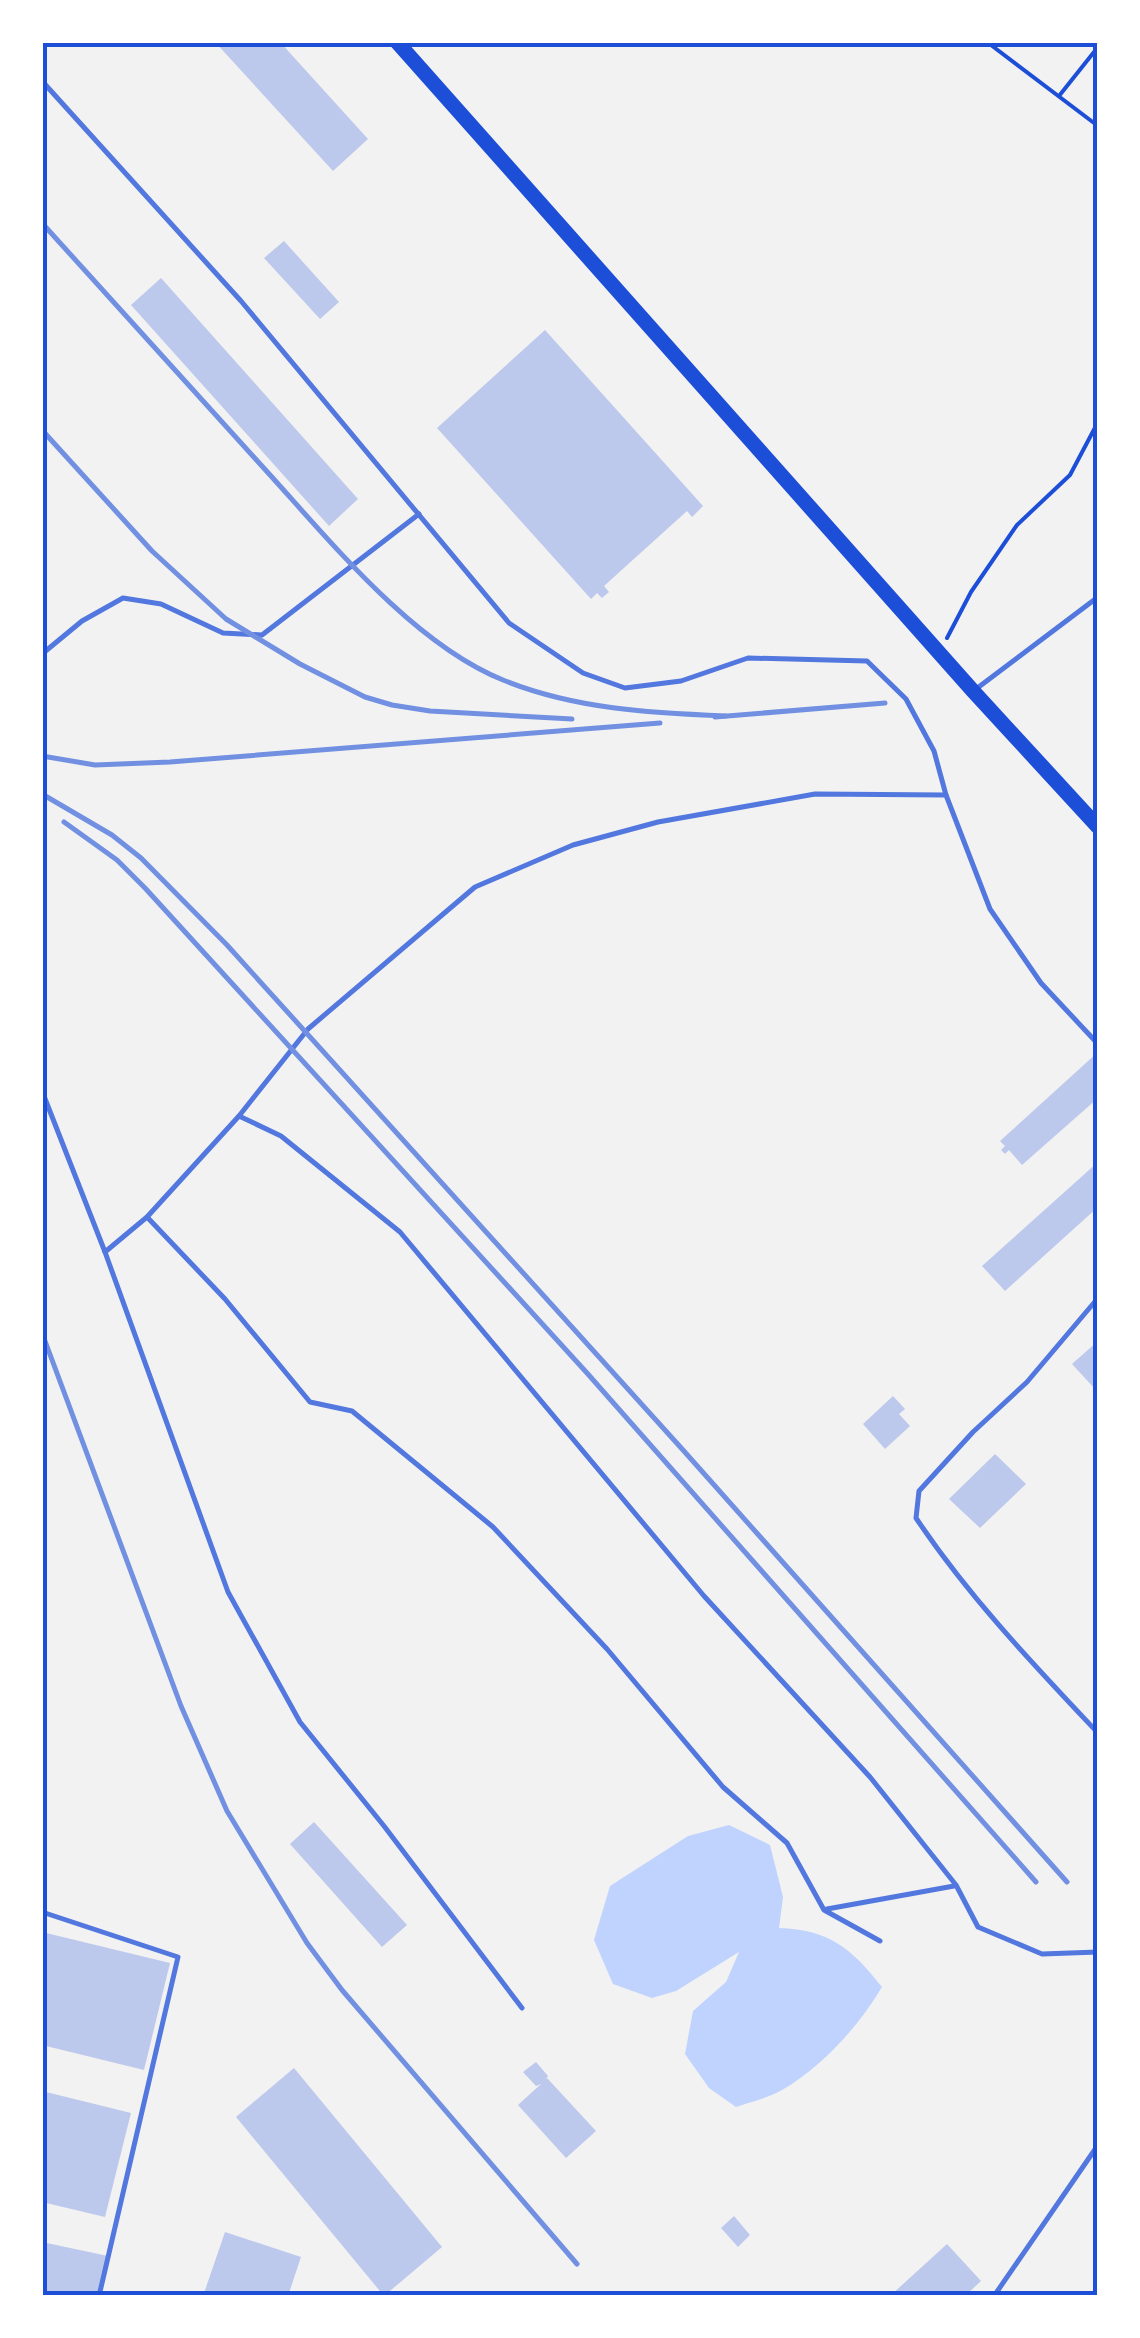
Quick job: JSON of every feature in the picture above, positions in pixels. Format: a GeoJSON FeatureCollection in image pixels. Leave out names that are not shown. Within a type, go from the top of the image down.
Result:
{"type":"FeatureCollection","features":[{"type":"Feature","properties":{"kind":"main road"},"geometry":{"type":"LineString","coordinates":[[396,42],[973,691],[1098,826]]}},
{"type":"Feature","properties":{"kind":"lane"},"geometry":{"type":"LineString","coordinates":[[42,82],[241,301],[510,623],[582,673],[625,688],[681,681],[748,658],[866,661],[906,699],[934,751],[946,795],[990,909],[1041,983],[1098,1044]]}},
{"type":"Feature","properties":{"kind":"lane"},"geometry":{"type":"LineString","coordinates":[[42,654],[82,621],[123,598],[161,604],[223,633],[262,635],[419,514]]}},
{"type":"Feature","properties":{"kind":"lane"},"geometry":{"type":"LineString","coordinates":[[973,691],[1098,597]]}},
{"type":"Feature","properties":{"kind":"lane"},"geometry":{"type":"LineString","coordinates":[[106,1252],[147,1217],[238,1116],[308,1029],[474,887],[573,845],[658,822],[816,794],[946,795]]}},
{"type":"Feature","properties":{"kind":"lane"},"geometry":{"type":"LineString","coordinates":[[42,1091],[106,1252],[228,1592],[300,1722],[522,2008]]}},
{"type":"Feature","properties":{"kind":"lane"},"geometry":{"type":"LineString","coordinates":[[238,1116],[281,1136],[400,1232],[704,1596],[870,1776],[956,1886],[978,1926],[1042,1954],[1098,1952]]}},
{"type":"Feature","properties":{"kind":"lane"},"geometry":{"type":"LineString","coordinates":[[147,1217],[224,1298],[310,1402],[352,1411],[493,1528],[607,1649],[723,1787],[787,1844],[824,1910],[880,1941]]}},
{"type":"Feature","properties":{"kind":"lane"},"geometry":{"type":"LineString","coordinates":[[1098,1298],[1028,1382],[919,1491],[916,1518],[988,1616],[1098,1733]]}},
{"type":"Feature","properties":{"kind":"lane"},"geometry":{"type":"LineString","coordinates":[[824,1910],[956,1886]]}},
{"type":"Feature","properties":{"kind":"lane"},"geometry":{"type":"LineString","coordinates":[[42,1912],[178,1957],[99,2296]]}},
{"type":"Feature","properties":{"kind":"lane"},"geometry":{"type":"LineString","coordinates":[[994,2296],[1098,2145]]}},
{"type":"Feature","properties":{"kind":"path"},"geometry":{"type":"LineString","coordinates":[[988,42],[1098,126]]}},
{"type":"Feature","properties":{"kind":"path"},"geometry":{"type":"LineString","coordinates":[[1059,96],[1098,47]]}},
{"type":"Feature","properties":{"kind":"path"},"geometry":{"type":"LineString","coordinates":[[940,652],[972,592],[1017,525],[1070,474],[1098,422]]}},
{"type":"Feature","properties":{"kind":"water"},"geometry":{"type":"Polygon","coordinates":[[[729,1825],[770,1845],[783,1897],[779,1928],[826,1937],[849,1952],[882,1987],[851,2031],[811,2070],[777,2093],[736,2107],[709,2088],[685,2054],[693,2011],[726,1982],[739,1952],[676,1991],[652,1998],[613,1984],[594,1940],[610,1886],[688,1836],[729,1825]]]}},
{"type":"Feature","properties":{"kind":"building"},"geometry":{"type":"Polygon","coordinates":[[[215,42],[280,42],[368,139],[333,171],[215,42]]]}},
{"type":"Feature","properties":{"kind":"building"},"geometry":{"type":"Polygon","coordinates":[[[284,241],[339,302],[320,319],[264,258],[284,241]]]}},
{"type":"Feature","properties":{"kind":"building"},"geometry":{"type":"Polygon","coordinates":[[[161,278],[358,499],[329,526],[131,305],[161,278]]]}},
{"type":"Feature","properties":{"kind":"building"},"geometry":{"type":"Polygon","coordinates":[[[545,330],[703,506],[692,517],[687,511],[604,586],[609,592],[602,598],[597,593],[591,599],[437,428],[545,330]]]}},
{"type":"Feature","properties":{"kind":"building"},"geometry":{"type":"Polygon","coordinates":[[[1098,1052],[1098,1098],[1022,1165],[1009,1150],[1005,1154],[1000,1141],[1098,1052]]]}},
{"type":"Feature","properties":{"kind":"building"},"geometry":{"type":"Polygon","coordinates":[[[1098,1162],[1098,1207],[1005,1291],[982,1266],[1098,1162]]]}},
{"type":"Feature","properties":{"kind":"building"},"geometry":{"type":"Polygon","coordinates":[[[1098,1341],[1098,1386],[1095,1389],[1072,1364],[1098,1341]]]}},
{"type":"Feature","properties":{"kind":"building"},"geometry":{"type":"Polygon","coordinates":[[[893,1396],[905,1409],[899,1414],[910,1426],[885,1449],[863,1424],[893,1396]]]}},
{"type":"Feature","properties":{"kind":"building"},"geometry":{"type":"Polygon","coordinates":[[[995,1454],[1026,1484],[980,1528],[949,1499],[995,1454]]]}},
{"type":"Feature","properties":{"kind":"building"},"geometry":{"type":"Polygon","coordinates":[[[314,1822],[407,1925],[382,1947],[290,1844],[314,1822]]]}},
{"type":"Feature","properties":{"kind":"building"},"geometry":{"type":"Polygon","coordinates":[[[42,1932],[170,1963],[144,2070],[42,2045],[42,1932]]]}},
{"type":"Feature","properties":{"kind":"building"},"geometry":{"type":"Polygon","coordinates":[[[536,2062],[548,2076],[545,2080],[596,2131],[566,2158],[518,2105],[541,2084],[536,2086],[523,2072],[536,2062]]]}},
{"type":"Feature","properties":{"kind":"building"},"geometry":{"type":"Polygon","coordinates":[[[294,2068],[442,2247],[384,2296],[236,2117],[294,2068]]]}},
{"type":"Feature","properties":{"kind":"building"},"geometry":{"type":"Polygon","coordinates":[[[42,2091],[131,2113],[105,2217],[42,2202],[42,2091]]]}},
{"type":"Feature","properties":{"kind":"building"},"geometry":{"type":"Polygon","coordinates":[[[734,2216],[750,2235],[738,2247],[721,2228],[734,2216]]]}},
{"type":"Feature","properties":{"kind":"building"},"geometry":{"type":"Polygon","coordinates":[[[225,2232],[301,2257],[288,2296],[203,2296],[225,2232]]]}},
{"type":"Feature","properties":{"kind":"building"},"geometry":{"type":"Polygon","coordinates":[[[42,2242],[108,2256],[99,2296],[42,2296],[42,2242]]]}},
{"type":"Feature","properties":{"kind":"building"},"geometry":{"type":"Polygon","coordinates":[[[947,2244],[981,2281],[965,2296],[890,2296],[947,2244]]]}},
{"type":"Feature","properties":{"kind":"railway"},"geometry":{"type":"LineString","coordinates":[[42,223],[342,555],[403,615],[436,641],[503,680],[557,697],[641,711],[726,716]]}},
{"type":"Feature","properties":{"kind":"railway"},"geometry":{"type":"LineString","coordinates":[[42,430],[152,551],[226,619],[300,664],[365,697],[392,705],[430,711],[572,719]]}},
{"type":"Feature","properties":{"kind":"railway"},"geometry":{"type":"LineString","coordinates":[[715,717],[885,703]]}},
{"type":"Feature","properties":{"kind":"railway"},"geometry":{"type":"LineString","coordinates":[[42,756],[95,765],[170,762],[660,723]]}},
{"type":"Feature","properties":{"kind":"railway"},"geometry":{"type":"LineString","coordinates":[[42,794],[112,835],[141,858],[227,945],[1067,1882]]}},
{"type":"Feature","properties":{"kind":"railway"},"geometry":{"type":"LineString","coordinates":[[64,822],[117,860],[145,888],[587,1373],[1036,1882]]}},
{"type":"Feature","properties":{"kind":"railway"},"geometry":{"type":"LineString","coordinates":[[42,1333],[181,1706],[227,1811],[307,1943],[342,1990],[577,2264]]}}]}
